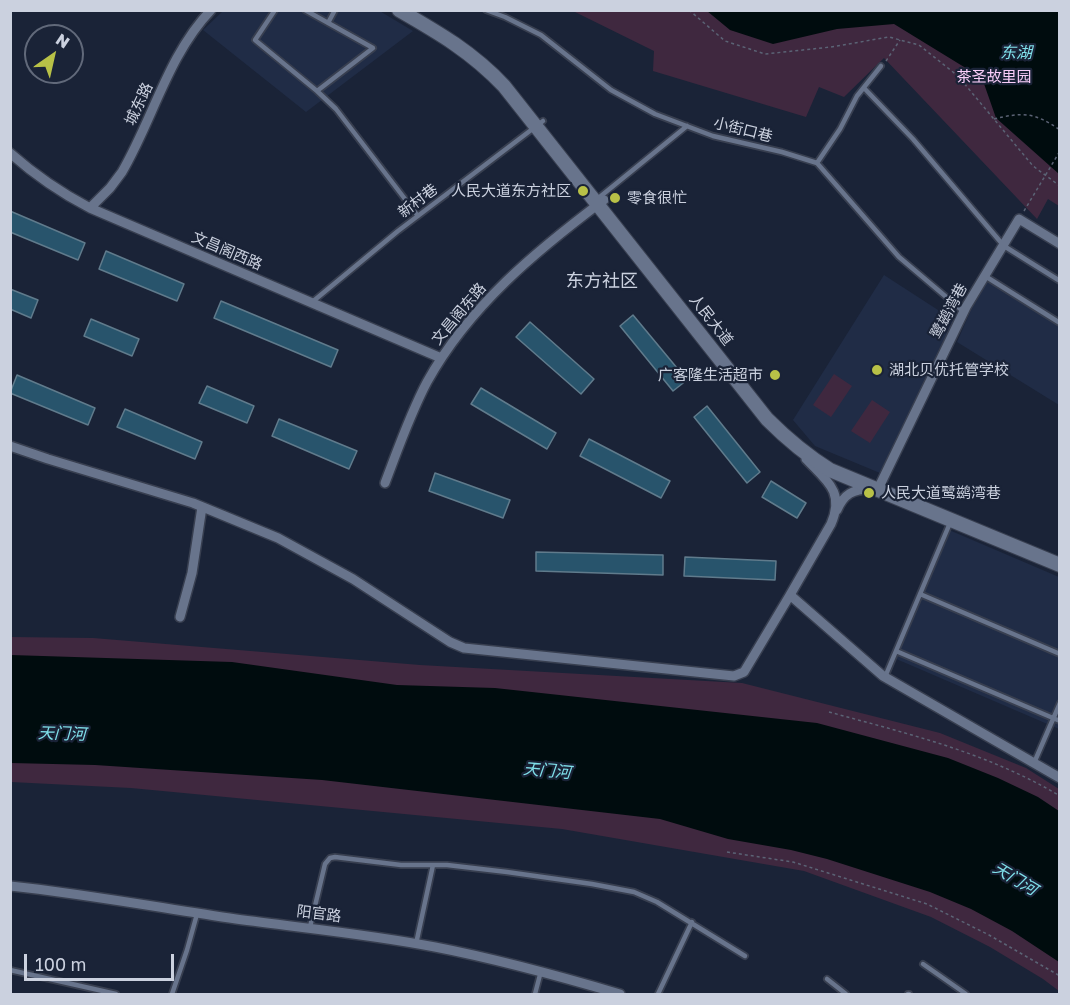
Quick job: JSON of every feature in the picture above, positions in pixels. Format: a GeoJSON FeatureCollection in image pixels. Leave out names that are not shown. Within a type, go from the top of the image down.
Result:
{"type":"FeatureCollection","features":[{"type":"Feature","properties":{"kind":"main road","name":"人民大道"},"geometry":{"type":"LineString","coordinates":[[399,10],[442,34],[474,57],[540,124]]}},
{"type":"Feature","properties":{"kind":"main road","name":"人民大道"},"geometry":{"type":"LineString","coordinates":[[412,10],[478,51],[509,82],[600,200],[792,436],[812,452],[878,488],[1059,565]]}},
{"type":"Feature","properties":{"kind":"main road","name":"人民大道"},"geometry":{"type":"LineString","coordinates":[[600,200],[768,419],[788,440],[809,457],[830,470],[1059,559]]}},
{"type":"Feature","properties":{"kind":"street","name":"城东路"},"geometry":{"type":"LineString","coordinates":[[90,208],[122,172],[182,49],[191,34],[212,10]]}},
{"type":"Feature","properties":{"kind":"street","name":"文昌阁西路"},"geometry":{"type":"LineString","coordinates":[[10,153],[66,195],[90,208],[310,304],[441,358]]}},
{"type":"Feature","properties":{"kind":"street"},"geometry":{"type":"LineString","coordinates":[[10,168],[21,162]]}},
{"type":"Feature","properties":{"kind":"street","name":"文昌阁东路"},"geometry":{"type":"LineString","coordinates":[[386,483],[408,423],[441,358],[470,321],[508,280],[542,248],[600,200]]}},
{"type":"Feature","properties":{"kind":"street","name":"鹭鹚湾巷"},"geometry":{"type":"LineString","coordinates":[[878,488],[964,312],[1019,219]]}},
{"type":"Feature","properties":{"kind":"street"},"geometry":{"type":"LineString","coordinates":[[1019,219],[1059,244]]}},
{"type":"Feature","properties":{"kind":"street"},"geometry":{"type":"LineString","coordinates":[[788,440],[832,488],[836,496],[836,512]]}},
{"type":"Feature","properties":{"kind":"street"},"geometry":{"type":"LineString","coordinates":[[10,446],[202,507],[305,551],[354,579],[450,642],[464,648],[734,676],[744,672],[846,495],[860,489],[878,488]]}},
{"type":"Feature","properties":{"kind":"street"},"geometry":{"type":"LineString","coordinates":[[180,617],[192,573],[202,507]]}},
{"type":"Feature","properties":{"kind":"street"},"geometry":{"type":"LineString","coordinates":[[790,595],[885,677],[1059,778]]}},
{"type":"Feature","properties":{"kind":"street","name":"阳官路"},"geometry":{"type":"LineString","coordinates":[[10,886],[416,944],[541,971],[620,994]]}},
{"type":"Feature","properties":{"kind":"lane"},"geometry":{"type":"LineString","coordinates":[[275,10],[255,40],[336,109],[418,216]]}},
{"type":"Feature","properties":{"kind":"lane"},"geometry":{"type":"LineString","coordinates":[[305,10],[373,48],[317,91]]}},
{"type":"Feature","properties":{"kind":"lane"},"geometry":{"type":"LineString","coordinates":[[328,23],[335,10]]}},
{"type":"Feature","properties":{"kind":"lane","name":"小街口巷"},"geometry":{"type":"LineString","coordinates":[[486,10],[541,35],[611,90],[655,114],[713,135],[817,163]]}},
{"type":"Feature","properties":{"kind":"lane"},"geometry":{"type":"LineString","coordinates":[[881,66],[854,102],[840,129],[817,163],[899,257],[964,312]]}},
{"type":"Feature","properties":{"kind":"lane"},"geometry":{"type":"LineString","coordinates":[[864,88],[914,139],[1004,246],[1059,281]]}},
{"type":"Feature","properties":{"kind":"lane","name":"新村巷"},"geometry":{"type":"LineString","coordinates":[[310,304],[418,216],[540,124]]}},
{"type":"Feature","properties":{"kind":"lane"},"geometry":{"type":"LineString","coordinates":[[600,200],[687,126]]}},
{"type":"Feature","properties":{"kind":"lane"},"geometry":{"type":"LineString","coordinates":[[985,276],[1059,322]]}},
{"type":"Feature","properties":{"kind":"lane"},"geometry":{"type":"LineString","coordinates":[[885,677],[951,521]]}},
{"type":"Feature","properties":{"kind":"lane"},"geometry":{"type":"LineString","coordinates":[[920,594],[1059,654]]}},
{"type":"Feature","properties":{"kind":"lane"},"geometry":{"type":"LineString","coordinates":[[896,651],[1059,721]]}},
{"type":"Feature","properties":{"kind":"lane"},"geometry":{"type":"LineString","coordinates":[[1034,763],[1059,703]]}},
{"type":"Feature","properties":{"kind":"lane"},"geometry":{"type":"LineString","coordinates":[[310,928],[326,864],[330,858],[335,857],[518,873],[634,892],[692,922],[745,956]]}},
{"type":"Feature","properties":{"kind":"lane"},"geometry":{"type":"LineString","coordinates":[[416,944],[433,865]]}},
{"type":"Feature","properties":{"kind":"lane"},"geometry":{"type":"LineString","coordinates":[[172,994],[197,913]]}},
{"type":"Feature","properties":{"kind":"lane"},"geometry":{"type":"LineString","coordinates":[[658,994],[692,922]]}},
{"type":"Feature","properties":{"kind":"lane"},"geometry":{"type":"LineString","coordinates":[[923,964],[963,994]]}},
{"type":"Feature","properties":{"kind":"lane"},"geometry":{"type":"LineString","coordinates":[[10,970],[116,994]]}},
{"type":"Feature","properties":{"kind":"lane"},"geometry":{"type":"LineString","coordinates":[[535,994],[541,971]]}},
{"type":"Feature","properties":{"kind":"lane"},"geometry":{"type":"LineString","coordinates":[[827,979],[846,994]]}},
{"type":"Feature","properties":{"kind":"path"},"geometry":{"type":"LineString","coordinates":[[689,10],[725,41],[765,54],[831,47],[889,37],[919,45],[958,76],[1034,166],[1059,186]]}},
{"type":"Feature","properties":{"kind":"path"},"geometry":{"type":"LineString","coordinates":[[881,66],[900,40]]}},
{"type":"Feature","properties":{"kind":"path"},"geometry":{"type":"LineString","coordinates":[[993,120],[1017,114],[1042,118],[1059,130]]}},
{"type":"Feature","properties":{"kind":"path"},"geometry":{"type":"LineString","coordinates":[[1019,219],[1059,151]]}},
{"type":"Feature","properties":{"kind":"path"},"geometry":{"type":"LineString","coordinates":[[829,712],[962,750],[1021,774],[1059,796]]}},
{"type":"Feature","properties":{"kind":"path"},"geometry":{"type":"LineString","coordinates":[[727,852],[793,862],[927,904],[989,935],[1059,975]]}},
{"type":"Feature","properties":{"kind":"shaded area"},"geometry":{"type":"Polygon","coordinates":[[[378,10],[413,31],[306,112],[203,30],[223,11],[378,10]]]}},
{"type":"Feature","properties":{"kind":"shaded area","name":"湖北贝优托管学校"},"geometry":{"type":"Polygon","coordinates":[[[884,275],[955,321],[880,473],[815,446],[793,420],[884,275]]]}},
{"type":"Feature","properties":{"kind":"shaded area"},"geometry":{"type":"Polygon","coordinates":[[[988,280],[1059,325],[1059,405],[957,342],[988,280]]]}},
{"type":"Feature","properties":{"kind":"shaded area"},"geometry":{"type":"Polygon","coordinates":[[[949,530],[1059,577],[1059,729],[894,658],[949,530]]]}},
{"type":"Feature","properties":{"kind":"green space","name":"茶圣故里园"},"geometry":{"type":"Polygon","coordinates":[[[573,11],[1059,11],[1059,206],[1048,199],[1037,219],[884,58],[844,97],[819,87],[806,117],[653,71],[654,51],[573,11]]]}},
{"type":"Feature","properties":{"kind":"green space"},"geometry":{"type":"Polygon","coordinates":[[[834,374],[852,386],[831,417],[813,405],[834,374]]]}},
{"type":"Feature","properties":{"kind":"green space"},"geometry":{"type":"Polygon","coordinates":[[[872,400],[890,412],[870,443],[851,431],[872,400]]]}},
{"type":"Feature","properties":{"kind":"green space"},"geometry":{"type":"Polygon","coordinates":[[[10,637],[93,638],[420,665],[742,683],[940,733],[1026,768],[1059,789],[1059,991],[990,947],[931,917],[804,871],[562,829],[131,788],[11,782],[10,637]]]}},
{"type":"Feature","properties":{"kind":"water","name":"东湖"},"geometry":{"type":"Polygon","coordinates":[[[707,11],[1059,11],[1059,174],[996,118],[982,78],[894,24],[837,29],[773,44],[730,30],[707,11]]]}},
{"type":"Feature","properties":{"kind":"water","name":"天门河"},"geometry":{"type":"Polygon","coordinates":[[[11,655],[232,662],[397,685],[495,688],[817,723],[948,758],[1038,797],[1059,811],[1059,962],[1012,931],[971,909],[930,892],[827,859],[728,839],[660,819],[322,780],[95,765],[11,763],[11,655]]]}},
{"type":"Feature","properties":{"kind":"building"},"geometry":{"type":"Polygon","coordinates":[[[10,211],[85,243],[78,260],[10,232],[10,211]]]}},
{"type":"Feature","properties":{"kind":"building"},"geometry":{"type":"Polygon","coordinates":[[[106,251],[184,284],[177,301],[99,269],[106,251]]]}},
{"type":"Feature","properties":{"kind":"building"},"geometry":{"type":"Polygon","coordinates":[[[10,289],[38,300],[31,318],[10,309],[10,289]]]}},
{"type":"Feature","properties":{"kind":"building"},"geometry":{"type":"Polygon","coordinates":[[[221,301],[338,350],[331,367],[214,318],[221,301]]]}},
{"type":"Feature","properties":{"kind":"building"},"geometry":{"type":"Polygon","coordinates":[[[633,315],[687,380],[673,391],[620,326],[633,315]]]}},
{"type":"Feature","properties":{"kind":"building"},"geometry":{"type":"Polygon","coordinates":[[[91,319],[139,339],[132,356],[84,336],[91,319]]]}},
{"type":"Feature","properties":{"kind":"building"},"geometry":{"type":"Polygon","coordinates":[[[530,322],[594,379],[581,394],[516,337],[530,322]]]}},
{"type":"Feature","properties":{"kind":"building"},"geometry":{"type":"Polygon","coordinates":[[[17,375],[95,408],[88,425],[10,393],[17,375]]]}},
{"type":"Feature","properties":{"kind":"building"},"geometry":{"type":"Polygon","coordinates":[[[207,386],[254,406],[247,423],[199,403],[207,386]]]}},
{"type":"Feature","properties":{"kind":"building"},"geometry":{"type":"Polygon","coordinates":[[[481,388],[556,433],[547,449],[471,404],[481,388]]]}},
{"type":"Feature","properties":{"kind":"building"},"geometry":{"type":"Polygon","coordinates":[[[707,406],[760,472],[747,483],[694,417],[707,406]]]}},
{"type":"Feature","properties":{"kind":"building"},"geometry":{"type":"Polygon","coordinates":[[[125,409],[202,442],[195,459],[117,427],[125,409]]]}},
{"type":"Feature","properties":{"kind":"building"},"geometry":{"type":"Polygon","coordinates":[[[279,419],[357,451],[349,469],[272,436],[279,419]]]}},
{"type":"Feature","properties":{"kind":"building"},"geometry":{"type":"Polygon","coordinates":[[[589,439],[670,481],[661,498],[580,456],[589,439]]]}},
{"type":"Feature","properties":{"kind":"building"},"geometry":{"type":"Polygon","coordinates":[[[435,473],[510,500],[503,518],[429,491],[435,473]]]}},
{"type":"Feature","properties":{"kind":"building"},"geometry":{"type":"Polygon","coordinates":[[[771,481],[806,503],[797,518],[762,497],[771,481]]]}},
{"type":"Feature","properties":{"kind":"building"},"geometry":{"type":"Polygon","coordinates":[[[536,552],[663,555],[663,575],[536,571],[536,552]]]}},
{"type":"Feature","properties":{"kind":"building"},"geometry":{"type":"Polygon","coordinates":[[[685,557],[776,561],[775,580],[684,576],[685,557]]]}},
{"type":"Feature","properties":{"kind":"place","name":"人民大道东方社区"},"geometry":{"type":"Point","coordinates":[583,191]}},
{"type":"Feature","properties":{"kind":"place","name":"零食很忙"},"geometry":{"type":"Point","coordinates":[615,198]}},
{"type":"Feature","properties":{"kind":"place","name":"湖北贝优托管学校"},"geometry":{"type":"Point","coordinates":[877,370]}},
{"type":"Feature","properties":{"kind":"place","name":"广客隆生活超市"},"geometry":{"type":"Point","coordinates":[775,375]}},
{"type":"Feature","properties":{"kind":"place","name":"人民大道鹭鹚湾巷"},"geometry":{"type":"Point","coordinates":[869,493]}},
{"type":"Feature","properties":{"kind":"district","name":"东方社区"},"geometry":{"type":"Point","coordinates":[602,281]}}]}
